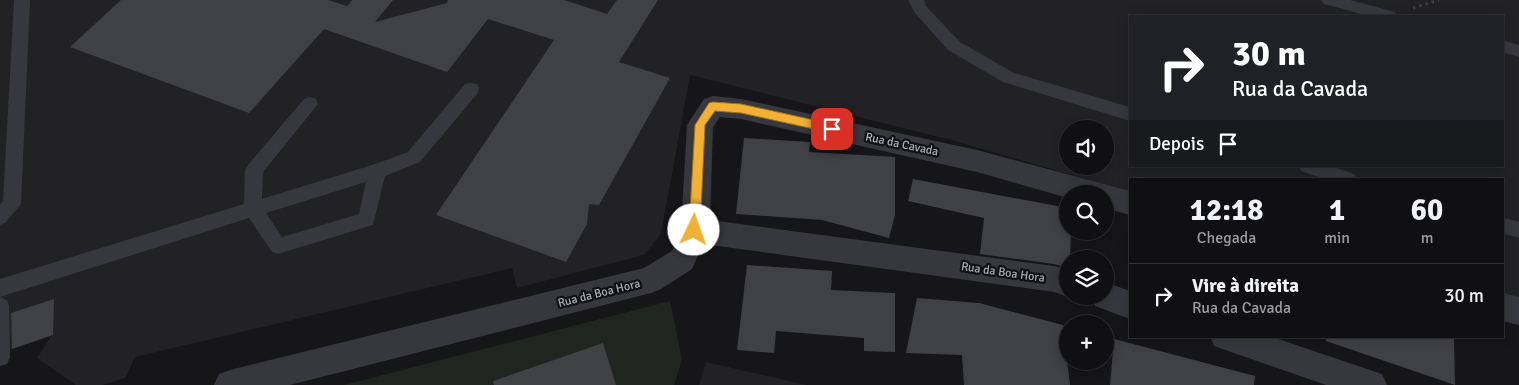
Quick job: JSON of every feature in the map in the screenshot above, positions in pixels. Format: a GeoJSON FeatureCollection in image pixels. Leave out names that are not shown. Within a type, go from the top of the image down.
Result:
{"type":"FeatureCollection","features":[{"type":"Feature","properties":{"kind":"street","name":"Rua da Cavada"},"geometry":{"type":"LineString","coordinates":[[694,230],[700,125],[713,106],[741,109],[977,161],[1064,185]]}},
{"type":"Feature","properties":{"kind":"street"},"geometry":{"type":"LineString","coordinates":[[1114,199],[1129,203]]}},
{"type":"Feature","properties":{"kind":"street","name":"Rua da Boa Hora"},"geometry":{"type":"LineString","coordinates":[[230,385],[651,280],[682,260],[694,230],[1059,281]]}},
{"type":"Feature","properties":{"kind":"street"},"geometry":{"type":"LineString","coordinates":[[1114,299],[1129,305]]}},
{"type":"Feature","properties":{"kind":"street"},"geometry":{"type":"LineString","coordinates":[[1504,307],[1519,311]]}},
{"type":"Feature","properties":{"kind":"street"},"geometry":{"type":"LineString","coordinates":[[1230,338],[1371,385]]}},
{"type":"Feature","properties":{"kind":"lane"},"geometry":{"type":"LineString","coordinates":[[0,217],[12,204],[22,0]]}},
{"type":"Feature","properties":{"kind":"lane"},"geometry":{"type":"LineString","coordinates":[[916,0],[920,9],[954,46],[1009,78],[1129,114]]}},
{"type":"Feature","properties":{"kind":"lane"},"geometry":{"type":"LineString","coordinates":[[1329,0],[1386,15]]}},
{"type":"Feature","properties":{"kind":"lane"},"geometry":{"type":"LineString","coordinates":[[1504,47],[1519,51]]}},
{"type":"Feature","properties":{"kind":"lane"},"geometry":{"type":"LineString","coordinates":[[0,288],[377,171],[414,157],[471,89]]}},
{"type":"Feature","properties":{"kind":"lane"},"geometry":{"type":"LineString","coordinates":[[310,104],[254,170],[252,209],[278,246],[367,219],[377,171]]}},
{"type":"Feature","properties":{"kind":"lane"},"geometry":{"type":"LineString","coordinates":[[1309,167],[1345,178]]}},
{"type":"Feature","properties":{"kind":"lane"},"geometry":{"type":"LineString","coordinates":[[1504,226],[1519,230]]}},
{"type":"Feature","properties":{"kind":"lane"},"geometry":{"type":"LineString","coordinates":[[0,306],[0,357]]}},
{"type":"Feature","properties":{"kind":"shaded area"},"geometry":{"type":"Polygon","coordinates":[[[0,0],[1519,0],[1519,305],[1504,300],[1504,178],[1129,178],[1129,192],[1114,187],[1114,185],[1106,185],[1072,175],[1114,175],[1114,120],[1059,120],[1059,171],[955,141],[690,75],[661,234],[644,255],[517,288],[512,268],[135,357],[125,378],[102,385],[76,385],[37,358],[52,335],[0,353],[0,0]]]}},
{"type":"Feature","properties":{"kind":"shaded area"},"geometry":{"type":"Polygon","coordinates":[[[670,301],[682,360],[674,385],[344,385],[670,301]]]}},
{"type":"Feature","properties":{"kind":"shaded area"},"geometry":{"type":"Polygon","coordinates":[[[706,362],[807,385],[699,385],[706,362]]]}},
{"type":"Feature","properties":{"kind":"building"},"geometry":{"type":"Polygon","coordinates":[[[121,0],[328,0],[347,6],[352,0],[393,0],[375,22],[447,3],[448,0],[564,0],[607,14],[617,0],[658,0],[619,62],[670,78],[599,205],[589,204],[587,224],[566,262],[436,215],[554,40],[488,19],[447,72],[324,29],[249,113],[70,47],[121,0]]]}},
{"type":"Feature","properties":{"kind":"building"},"geometry":{"type":"Polygon","coordinates":[[[744,138],[810,142],[809,152],[895,157],[895,215],[889,238],[822,220],[736,214],[744,138]]]}},
{"type":"Feature","properties":{"kind":"building"},"geometry":{"type":"Polygon","coordinates":[[[913,179],[1059,206],[1059,240],[1071,240],[1070,250],[1059,250],[1059,265],[980,254],[984,218],[908,201],[913,179]]]}},
{"type":"Feature","properties":{"kind":"building"},"geometry":{"type":"Polygon","coordinates":[[[747,265],[832,271],[831,290],[895,293],[895,352],[864,351],[864,338],[776,331],[774,353],[737,350],[747,265]]]}},
{"type":"Feature","properties":{"kind":"building"},"geometry":{"type":"Polygon","coordinates":[[[917,298],[979,303],[1059,324],[1059,370],[1068,370],[1070,385],[964,385],[962,355],[906,353],[917,298]]]}},
{"type":"Feature","properties":{"kind":"building"},"geometry":{"type":"Polygon","coordinates":[[[54,299],[53,335],[12,349],[11,313],[54,299]]]}},
{"type":"Feature","properties":{"kind":"building"},"geometry":{"type":"Polygon","coordinates":[[[1326,338],[1454,338],[1455,385],[1326,341],[1326,338]]]}},
{"type":"Feature","properties":{"kind":"building"},"geometry":{"type":"Polygon","coordinates":[[[1114,339],[1255,376],[1254,385],[1110,385],[1111,370],[1114,370],[1114,339]]]}},
{"type":"Feature","properties":{"kind":"building"},"geometry":{"type":"Polygon","coordinates":[[[603,343],[616,385],[494,385],[493,381],[603,343]]]}},
{"type":"Feature","properties":{"kind":"route"},"geometry":{"type":"LineString","coordinates":[[694,230],[700,125],[713,106],[741,109],[832,129]]}}]}
